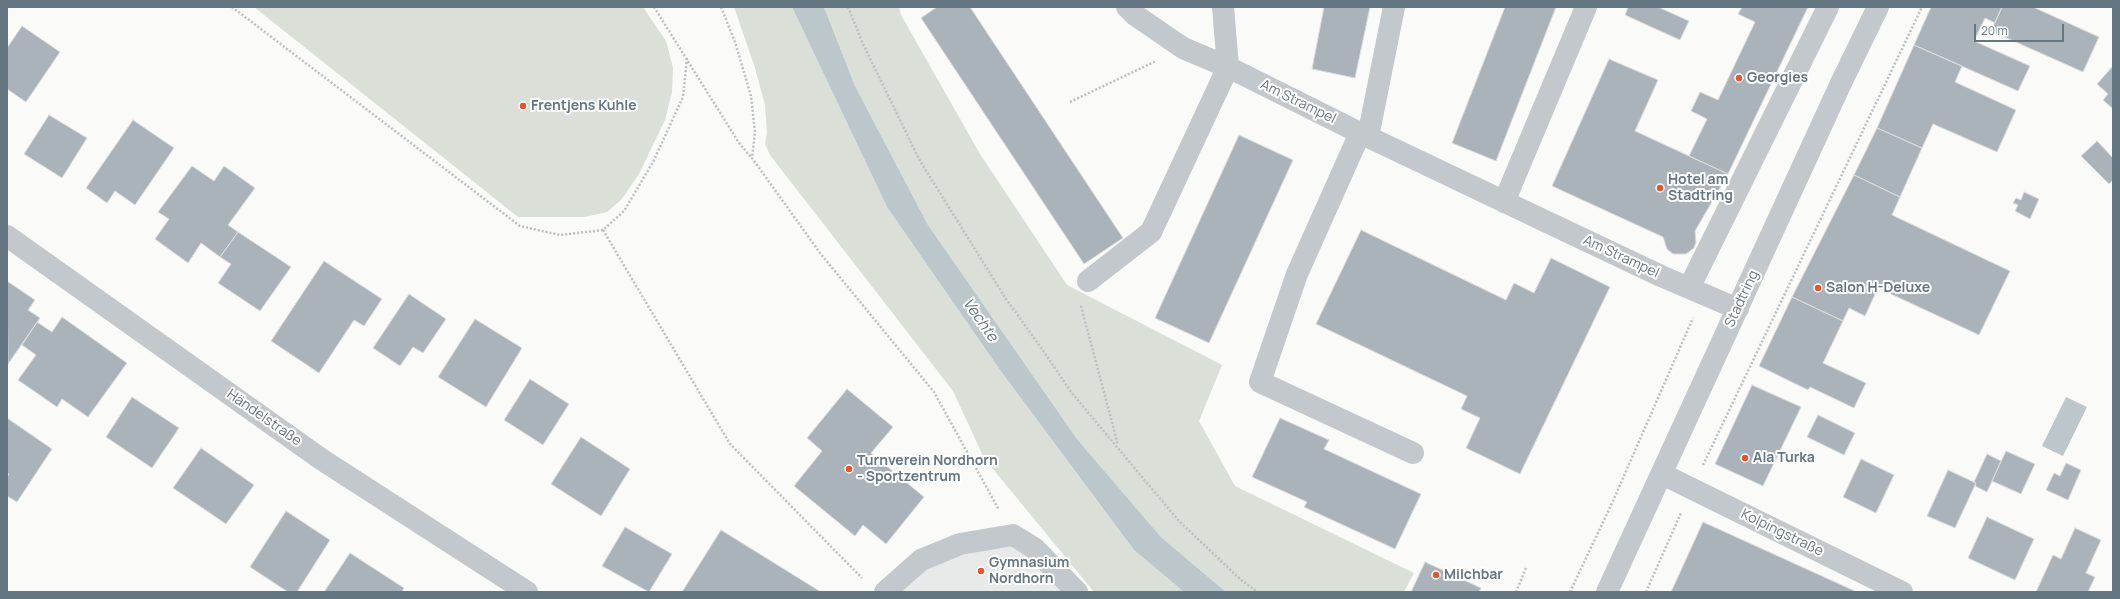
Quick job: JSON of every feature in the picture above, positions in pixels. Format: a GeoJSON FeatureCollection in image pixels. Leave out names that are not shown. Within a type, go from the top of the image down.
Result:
{"type":"FeatureCollection","features":[{"type":"Feature","properties":{"kind":"street","name":"Am Strampel"},"geometry":{"type":"LineString","coordinates":[[1127,7],[1135,15],[1183,48],[1228,67],[1364,135],[1504,202],[1689,288],[1738,308]]}},
{"type":"Feature","properties":{"kind":"street"},"geometry":{"type":"LineString","coordinates":[[1088,280],[1151,232],[1228,67],[1223,7]]}},
{"type":"Feature","properties":{"kind":"street"},"geometry":{"type":"LineString","coordinates":[[1394,7],[1364,135],[1297,274],[1260,382],[1413,453]]}},
{"type":"Feature","properties":{"kind":"street"},"geometry":{"type":"LineString","coordinates":[[1504,202],[1586,7]]}},
{"type":"Feature","properties":{"kind":"street"},"geometry":{"type":"LineString","coordinates":[[1689,288],[1828,7]]}},
{"type":"Feature","properties":{"kind":"street","name":"Stadtring"},"geometry":{"type":"LineString","coordinates":[[1608,592],[1841,83],[1878,7]]}},
{"type":"Feature","properties":{"kind":"street","name":"Händelstraße"},"geometry":{"type":"LineString","coordinates":[[7,236],[321,459],[527,592]]}},
{"type":"Feature","properties":{"kind":"street","name":"Kolpingstraße"},"geometry":{"type":"LineString","coordinates":[[1662,474],[1902,592]]}},
{"type":"Feature","properties":{"kind":"street"},"geometry":{"type":"LineString","coordinates":[[885,592],[921,560],[960,544],[1013,535],[1034,548],[1077,592]]}},
{"type":"Feature","properties":{"kind":"path"},"geometry":{"type":"LineString","coordinates":[[232,7],[446,172],[520,226],[560,236],[603,230],[624,211],[653,162],[684,97],[687,58]]}},
{"type":"Feature","properties":{"kind":"path"},"geometry":{"type":"LineString","coordinates":[[654,7],[687,58],[738,143],[752,158],[820,252],[934,392],[1013,535]]}},
{"type":"Feature","properties":{"kind":"path"},"geometry":{"type":"LineString","coordinates":[[721,7],[736,42],[751,96],[755,132],[752,158]]}},
{"type":"Feature","properties":{"kind":"path"},"geometry":{"type":"LineString","coordinates":[[848,7],[863,44],[920,162],[1006,299],[1071,392],[1178,520],[1241,580],[1258,592]]}},
{"type":"Feature","properties":{"kind":"path"},"geometry":{"type":"LineString","coordinates":[[1692,489],[1922,7]]}},
{"type":"Feature","properties":{"kind":"path"},"geometry":{"type":"LineString","coordinates":[[1070,102],[1183,48]]}},
{"type":"Feature","properties":{"kind":"path"},"geometry":{"type":"LineString","coordinates":[[603,230],[730,444],[865,581]]}},
{"type":"Feature","properties":{"kind":"path"},"geometry":{"type":"LineString","coordinates":[[1088,280],[1078,294],[1118,447]]}},
{"type":"Feature","properties":{"kind":"path"},"geometry":{"type":"LineString","coordinates":[[1570,592],[1613,501]]}},
{"type":"Feature","properties":{"kind":"path"},"geometry":{"type":"LineString","coordinates":[[1646,592],[1674,529]]}},
{"type":"Feature","properties":{"kind":"path"},"geometry":{"type":"LineString","coordinates":[[1516,592],[1526,568]]}},
{"type":"Feature","properties":{"kind":"shaded area","name":"Frentjens Kuhle"},"geometry":{"type":"Polygon","coordinates":[[[254,7],[643,7],[666,41],[673,68],[672,92],[665,120],[639,174],[621,200],[607,212],[585,217],[518,217],[254,7]]]}},
{"type":"Feature","properties":{"kind":"shaded area"},"geometry":{"type":"Polygon","coordinates":[[[734,7],[792,7],[887,207],[1000,370],[1134,550],[1184,592],[1094,592],[984,458],[953,391],[770,155],[765,144],[767,133],[765,105],[755,68],[734,7]]]}},
{"type":"Feature","properties":{"kind":"shaded area"},"geometry":{"type":"Polygon","coordinates":[[[824,7],[899,7],[901,15],[980,154],[1067,285],[1222,365],[1199,421],[1235,486],[1414,573],[1404,592],[1226,592],[1161,537],[1077,439],[928,225],[855,86],[824,7]]]}},
{"type":"Feature","properties":{"kind":"shaded area","name":"Gymnasium Nordhorn"},"geometry":{"type":"Polygon","coordinates":[[[1004,537],[1074,592],[886,592],[915,564],[1004,537]]]}},
{"type":"Feature","properties":{"kind":"water","name":"Vechte"},"geometry":{"type":"Polygon","coordinates":[[[792,7],[824,7],[855,86],[928,225],[1077,439],[1161,537],[1226,592],[1184,592],[1134,550],[1000,370],[887,207],[792,7]]]}},
{"type":"Feature","properties":{"kind":"water"},"geometry":{"type":"Polygon","coordinates":[[[2066,397],[2087,407],[2063,456],[2042,446],[2066,397]]]}},
{"type":"Feature","properties":{"kind":"building"},"geometry":{"type":"Polygon","coordinates":[[[937,7],[970,7],[1123,238],[1084,264],[921,18],[937,7]]]}},
{"type":"Feature","properties":{"kind":"building"},"geometry":{"type":"Polygon","coordinates":[[[1324,7],[1370,7],[1355,78],[1312,69],[1324,7]]]}},
{"type":"Feature","properties":{"kind":"building"},"geometry":{"type":"Polygon","coordinates":[[[1505,7],[1556,7],[1496,161],[1452,143],[1505,7]]]}},
{"type":"Feature","properties":{"kind":"building"},"geometry":{"type":"Polygon","coordinates":[[[1628,7],[1658,7],[1689,21],[1680,40],[1625,15],[1628,7]]]}},
{"type":"Feature","properties":{"kind":"building"},"geometry":{"type":"Polygon","coordinates":[[[1742,7],[1808,7],[1728,174],[1689,156],[1707,119],[1691,111],[1700,92],[1718,100],[1755,22],[1738,14],[1742,7]]]}},
{"type":"Feature","properties":{"kind":"building"},"geometry":{"type":"Polygon","coordinates":[[[1931,7],[2002,7],[1995,23],[1985,18],[1974,41],[2030,66],[2018,91],[1914,45],[1931,7]]]}},
{"type":"Feature","properties":{"kind":"building"},"geometry":{"type":"Polygon","coordinates":[[[2002,7],[2033,7],[2099,37],[2083,72],[1991,31],[2002,7]]]}},
{"type":"Feature","properties":{"kind":"building"},"geometry":{"type":"Polygon","coordinates":[[[22,26],[60,52],[26,102],[7,89],[7,48],[22,26]]]}},
{"type":"Feature","properties":{"kind":"building"},"geometry":{"type":"Polygon","coordinates":[[[1914,45],[1962,66],[1955,82],[2016,110],[1997,152],[1933,124],[1922,148],[1877,128],[1914,45]]]}},
{"type":"Feature","properties":{"kind":"building"},"geometry":{"type":"Polygon","coordinates":[[[1609,59],[1658,80],[1635,131],[1728,174],[1695,231],[1696,242],[1694,248],[1686,254],[1673,254],[1667,249],[1663,237],[1552,186],[1609,59]]]}},
{"type":"Feature","properties":{"kind":"building"},"geometry":{"type":"Polygon","coordinates":[[[2113,66],[2113,109],[2103,100],[2108,94],[2097,84],[2113,66]]]}},
{"type":"Feature","properties":{"kind":"building"},"geometry":{"type":"Polygon","coordinates":[[[49,115],[87,138],[62,178],[24,154],[49,115]]]}},
{"type":"Feature","properties":{"kind":"building"},"geometry":{"type":"Polygon","coordinates":[[[133,120],[174,148],[135,205],[115,191],[107,203],[86,188],[133,120]]]}},
{"type":"Feature","properties":{"kind":"building"},"geometry":{"type":"Polygon","coordinates":[[[1877,128],[1922,148],[1900,197],[1854,175],[1877,128]]]}},
{"type":"Feature","properties":{"kind":"building"},"geometry":{"type":"Polygon","coordinates":[[[1239,135],[1293,160],[1209,343],[1155,318],[1239,135]]]}},
{"type":"Feature","properties":{"kind":"building"},"geometry":{"type":"Polygon","coordinates":[[[2097,141],[2113,158],[2113,180],[2109,184],[2081,156],[2097,141]]]}},
{"type":"Feature","properties":{"kind":"building"},"geometry":{"type":"Polygon","coordinates":[[[192,166],[214,181],[224,166],[255,188],[228,225],[238,232],[220,257],[201,243],[188,263],[155,239],[169,219],[158,212],[192,166]]]}},
{"type":"Feature","properties":{"kind":"building"},"geometry":{"type":"Polygon","coordinates":[[[1854,175],[1900,197],[1892,215],[2010,271],[1979,335],[1878,288],[1865,316],[1849,308],[1843,321],[1792,297],[1854,175]]]}},
{"type":"Feature","properties":{"kind":"building"},"geometry":{"type":"Polygon","coordinates":[[[2024,192],[2039,199],[2030,219],[2015,211],[2018,205],[2013,203],[2016,198],[2021,200],[2024,192]]]}},
{"type":"Feature","properties":{"kind":"building"},"geometry":{"type":"Polygon","coordinates":[[[1361,230],[1506,300],[1514,283],[1534,293],[1551,258],[1610,287],[1520,474],[1466,448],[1480,418],[1461,409],[1467,396],[1316,324],[1361,230]]]}},
{"type":"Feature","properties":{"kind":"building"},"geometry":{"type":"Polygon","coordinates":[[[238,232],[291,267],[260,311],[218,283],[231,264],[220,257],[238,232]]]}},
{"type":"Feature","properties":{"kind":"building"},"geometry":{"type":"Polygon","coordinates":[[[324,261],[382,299],[364,326],[354,320],[319,373],[271,341],[324,261]]]}},
{"type":"Feature","properties":{"kind":"building"},"geometry":{"type":"Polygon","coordinates":[[[7,281],[35,300],[28,310],[40,318],[8,364],[7,281]]]}},
{"type":"Feature","properties":{"kind":"building"},"geometry":{"type":"Polygon","coordinates":[[[409,294],[446,319],[423,353],[413,347],[400,366],[373,348],[409,294]]]}},
{"type":"Feature","properties":{"kind":"building"},"geometry":{"type":"Polygon","coordinates":[[[1792,297],[1843,321],[1823,363],[1866,383],[1854,408],[1810,387],[1808,390],[1759,366],[1792,297]]]}},
{"type":"Feature","properties":{"kind":"building"},"geometry":{"type":"Polygon","coordinates":[[[62,317],[127,363],[88,417],[62,399],[57,407],[18,380],[36,355],[22,345],[37,322],[52,332],[62,317]]]}},
{"type":"Feature","properties":{"kind":"building"},"geometry":{"type":"Polygon","coordinates":[[[475,319],[522,348],[486,407],[438,377],[475,319]]]}},
{"type":"Feature","properties":{"kind":"building"},"geometry":{"type":"Polygon","coordinates":[[[530,379],[569,404],[543,445],[504,420],[530,379]]]}},
{"type":"Feature","properties":{"kind":"building"},"geometry":{"type":"Polygon","coordinates":[[[1752,385],[1801,407],[1763,486],[1715,464],[1752,385]]]}},
{"type":"Feature","properties":{"kind":"building","name":"Turnverein Nordhorn - Sportzentrum"},"geometry":{"type":"Polygon","coordinates":[[[847,389],[893,427],[871,453],[924,497],[886,544],[863,525],[855,536],[794,486],[822,451],[807,438],[847,389]]]}},
{"type":"Feature","properties":{"kind":"building"},"geometry":{"type":"Polygon","coordinates":[[[132,397],[179,428],[152,468],[106,437],[132,397]]]}},
{"type":"Feature","properties":{"kind":"building"},"geometry":{"type":"Polygon","coordinates":[[[1818,415],[1855,433],[1844,455],[1807,437],[1818,415]]]}},
{"type":"Feature","properties":{"kind":"building"},"geometry":{"type":"Polygon","coordinates":[[[7,418],[52,449],[17,502],[7,496],[7,477],[9,474],[7,472],[7,418]]]}},
{"type":"Feature","properties":{"kind":"building"},"geometry":{"type":"Polygon","coordinates":[[[1280,418],[1329,440],[1324,449],[1421,494],[1395,549],[1304,507],[1307,502],[1252,477],[1280,418]]]}},
{"type":"Feature","properties":{"kind":"building"},"geometry":{"type":"Polygon","coordinates":[[[581,437],[630,469],[601,516],[551,484],[581,437]]]}},
{"type":"Feature","properties":{"kind":"building"},"geometry":{"type":"Polygon","coordinates":[[[201,448],[254,485],[226,524],[173,488],[201,448]]]}},
{"type":"Feature","properties":{"kind":"building"},"geometry":{"type":"Polygon","coordinates":[[[2006,451],[2035,464],[2021,494],[1992,481],[2006,451]]]}},
{"type":"Feature","properties":{"kind":"building"},"geometry":{"type":"Polygon","coordinates":[[[1987,454],[2001,461],[1987,492],[1975,486],[1976,483],[1974,482],[1987,454]]]}},
{"type":"Feature","properties":{"kind":"building"},"geometry":{"type":"Polygon","coordinates":[[[1861,459],[1894,475],[1876,513],[1843,497],[1861,459]]]}},
{"type":"Feature","properties":{"kind":"building"},"geometry":{"type":"Polygon","coordinates":[[[2066,463],[2081,470],[2068,500],[2046,490],[2054,473],[2060,476],[2066,463]]]}},
{"type":"Feature","properties":{"kind":"building"},"geometry":{"type":"Polygon","coordinates":[[[1948,470],[1976,483],[1955,528],[1927,516],[1948,470]]]}},
{"type":"Feature","properties":{"kind":"building"},"geometry":{"type":"Polygon","coordinates":[[[286,511],[330,540],[297,592],[288,592],[250,567],[286,511]]]}},
{"type":"Feature","properties":{"kind":"building"},"geometry":{"type":"Polygon","coordinates":[[[1987,517],[2034,539],[2015,580],[1968,558],[1987,517]]]}},
{"type":"Feature","properties":{"kind":"building"},"geometry":{"type":"Polygon","coordinates":[[[1703,522],[1857,592],[1671,592],[1703,522]]]}},
{"type":"Feature","properties":{"kind":"building"},"geometry":{"type":"Polygon","coordinates":[[[625,527],[672,554],[649,592],[602,566],[625,527]]]}},
{"type":"Feature","properties":{"kind":"building"},"geometry":{"type":"Polygon","coordinates":[[[2075,528],[2101,540],[2086,573],[2095,577],[2088,592],[2036,592],[2053,555],[2061,559],[2075,528]]]}},
{"type":"Feature","properties":{"kind":"building"},"geometry":{"type":"Polygon","coordinates":[[[721,530],[821,592],[682,592],[721,530]]]}},
{"type":"Feature","properties":{"kind":"building"},"geometry":{"type":"Polygon","coordinates":[[[350,553],[404,588],[402,592],[324,592],[350,553]]]}},
{"type":"Feature","properties":{"kind":"building","name":"Milchbar"},"geometry":{"type":"Polygon","coordinates":[[[1425,562],[1481,588],[1479,592],[1411,592],[1425,562]]]}},
{"type":"Feature","properties":{"kind":"place","name":"Georgies"},"geometry":{"type":"Point","coordinates":[1739,78]}},
{"type":"Feature","properties":{"kind":"place","name":"Frentjens Kuhle"},"geometry":{"type":"Point","coordinates":[523,106]}},
{"type":"Feature","properties":{"kind":"place","name":"Hotel am Stadtring"},"geometry":{"type":"Point","coordinates":[1660,188]}},
{"type":"Feature","properties":{"kind":"place","name":"Salon H-Deluxe"},"geometry":{"type":"Point","coordinates":[1818,288]}},
{"type":"Feature","properties":{"kind":"place","name":"Ala Turka"},"geometry":{"type":"Point","coordinates":[1745,458]}},
{"type":"Feature","properties":{"kind":"place","name":"Turnverein Nordhorn - Sportzentrum"},"geometry":{"type":"Point","coordinates":[849,469]}},
{"type":"Feature","properties":{"kind":"place","name":"Gymnasium Nordhorn"},"geometry":{"type":"Point","coordinates":[981,571]}},
{"type":"Feature","properties":{"kind":"place","name":"Milchbar"},"geometry":{"type":"Point","coordinates":[1436,575]}}]}
